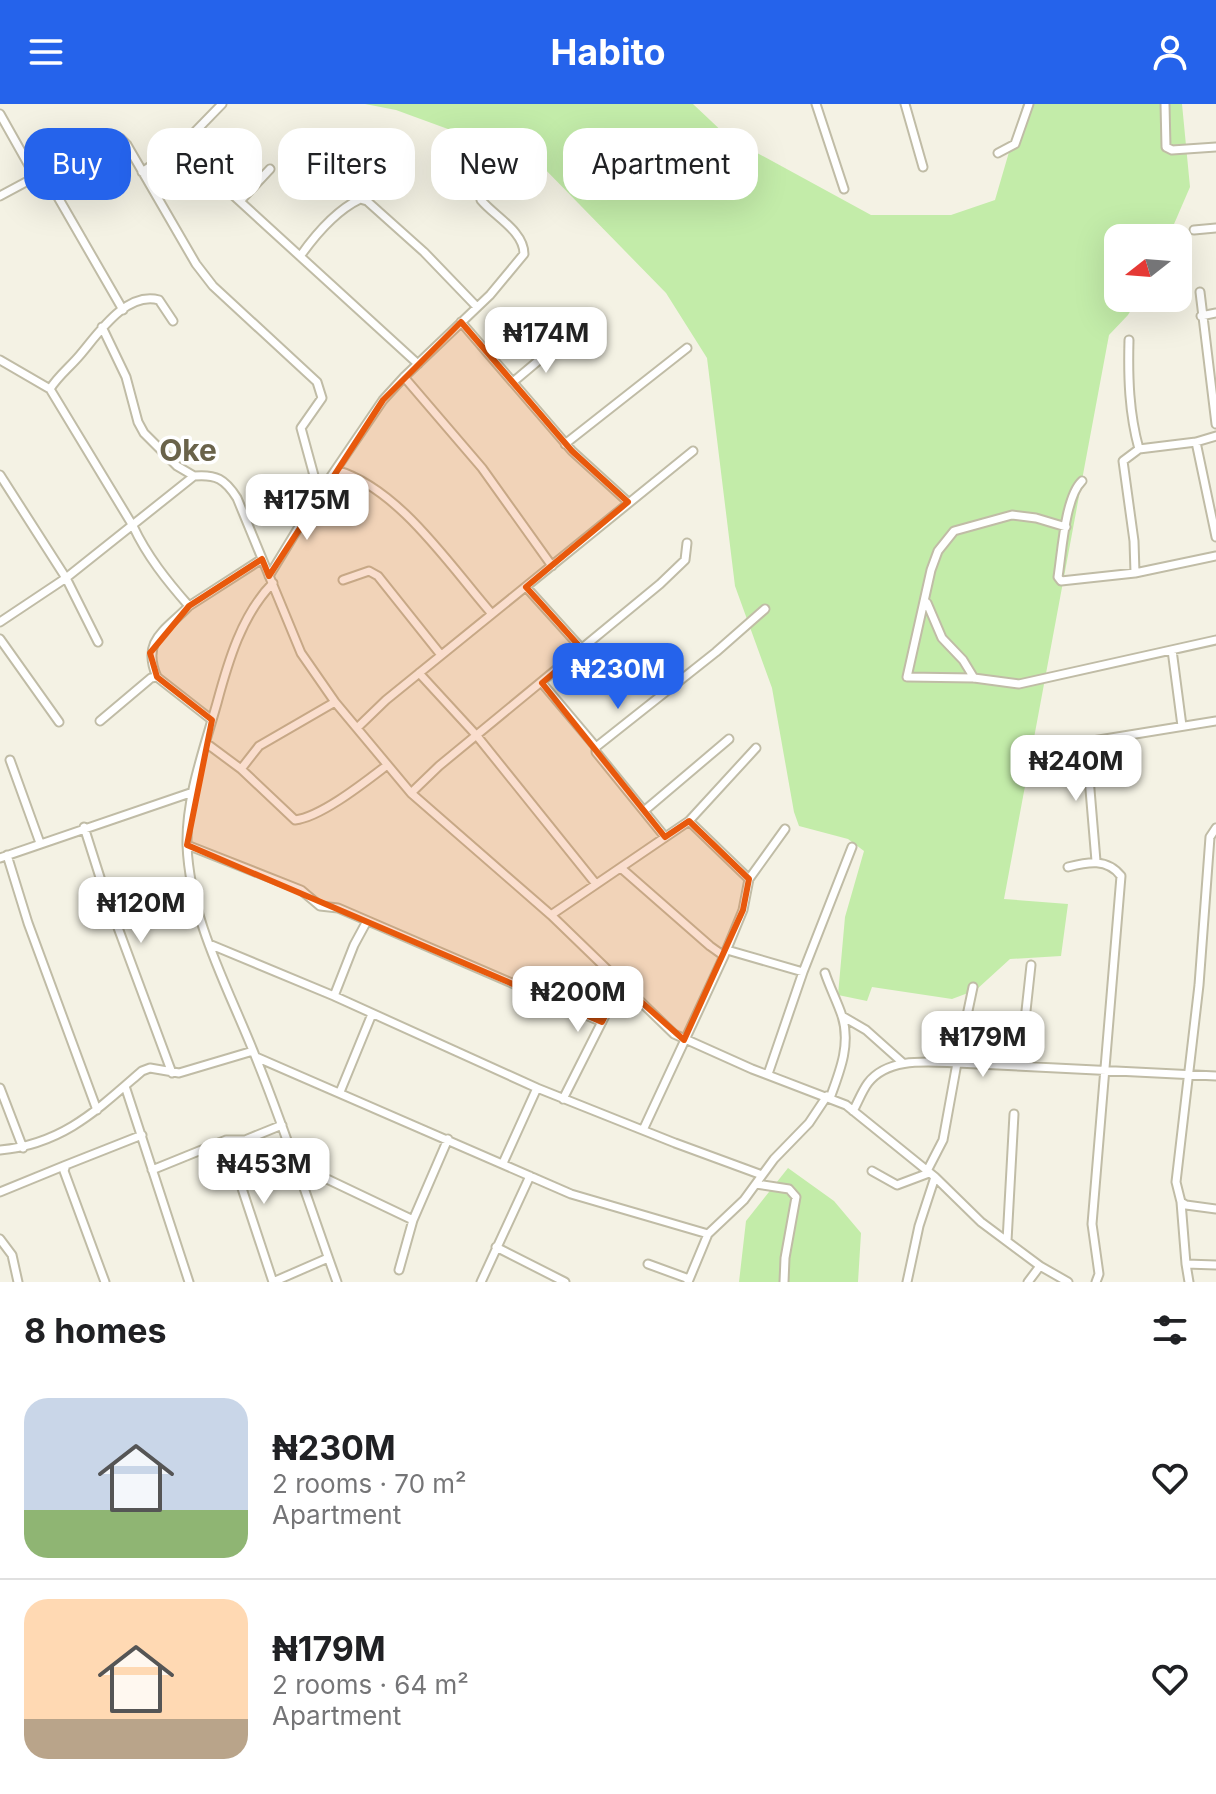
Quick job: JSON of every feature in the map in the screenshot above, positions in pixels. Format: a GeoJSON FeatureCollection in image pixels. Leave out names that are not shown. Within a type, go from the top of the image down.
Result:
{"type":"FeatureCollection","features":[{"type":"Feature","properties":{"kind":"street"},"geometry":{"type":"LineString","coordinates":[[199,128],[222,104]]}},
{"type":"Feature","properties":{"kind":"street"},"geometry":{"type":"LineString","coordinates":[[816,104],[844,189]]}},
{"type":"Feature","properties":{"kind":"street"},"geometry":{"type":"LineString","coordinates":[[905,104],[923,167]]}},
{"type":"Feature","properties":{"kind":"street"},"geometry":{"type":"LineString","coordinates":[[998,153],[1015,144],[1029,104]]}},
{"type":"Feature","properties":{"kind":"street"},"geometry":{"type":"LineString","coordinates":[[1165,104],[1166,147],[1172,150],[1216,147]]}},
{"type":"Feature","properties":{"kind":"street"},"geometry":{"type":"LineString","coordinates":[[0,114],[24,157]]}},
{"type":"Feature","properties":{"kind":"street"},"geometry":{"type":"LineString","coordinates":[[131,152],[196,264],[213,286],[317,382],[322,398],[301,428],[319,494]]}},
{"type":"Feature","properties":{"kind":"street"},"geometry":{"type":"LineString","coordinates":[[142,172],[147,169]]}},
{"type":"Feature","properties":{"kind":"street"},"geometry":{"type":"LineString","coordinates":[[262,178],[270,169]]}},
{"type":"Feature","properties":{"kind":"street"},"geometry":{"type":"LineString","coordinates":[[0,196],[24,184]]}},
{"type":"Feature","properties":{"kind":"street"},"geometry":{"type":"LineString","coordinates":[[60,200],[123,310]]}},
{"type":"Feature","properties":{"kind":"street"},"geometry":{"type":"LineString","coordinates":[[241,200],[418,364]]}},
{"type":"Feature","properties":{"kind":"street"},"geometry":{"type":"LineString","coordinates":[[301,255],[324,227],[358,200]]}},
{"type":"Feature","properties":{"kind":"street"},"geometry":{"type":"LineString","coordinates":[[364,200],[424,252],[477,307]]}},
{"type":"Feature","properties":{"kind":"street"},"geometry":{"type":"LineString","coordinates":[[337,1282],[282,1125],[209,944],[189,876],[188,821],[225,672],[251,612],[319,494],[383,400],[477,307],[524,254],[525,248],[481,200]]}},
{"type":"Feature","properties":{"kind":"street"},"geometry":{"type":"LineString","coordinates":[[1194,230],[1216,228]]}},
{"type":"Feature","properties":{"kind":"street"},"geometry":{"type":"LineString","coordinates":[[1200,292],[1216,424]]}},
{"type":"Feature","properties":{"kind":"street"},"geometry":{"type":"LineString","coordinates":[[50,389],[102,327],[131,304],[152,298],[159,300],[173,321]]}},
{"type":"Feature","properties":{"kind":"street"},"geometry":{"type":"LineString","coordinates":[[1201,316],[1216,313]]}},
{"type":"Feature","properties":{"kind":"street"},"geometry":{"type":"LineString","coordinates":[[461,322],[565,444],[628,502]]}},
{"type":"Feature","properties":{"kind":"street"},"geometry":{"type":"LineString","coordinates":[[102,327],[126,377],[144,433],[177,466],[194,476],[217,476],[227,484],[237,498],[301,653],[335,702],[411,793],[551,915],[674,1034],[828,1097],[853,1111],[931,1174],[981,1222],[1040,1266],[1068,1282]]}},
{"type":"Feature","properties":{"kind":"street"},"geometry":{"type":"LineString","coordinates":[[1129,340],[1131,410],[1139,449]]}},
{"type":"Feature","properties":{"kind":"street"},"geometry":{"type":"LineString","coordinates":[[513,382],[557,345]]}},
{"type":"Feature","properties":{"kind":"street"},"geometry":{"type":"LineString","coordinates":[[565,444],[687,348]]}},
{"type":"Feature","properties":{"kind":"street"},"geometry":{"type":"LineString","coordinates":[[0,360],[50,389],[156,564],[189,606]]}},
{"type":"Feature","properties":{"kind":"street"},"geometry":{"type":"LineString","coordinates":[[404,377],[482,468],[552,566]]}},
{"type":"Feature","properties":{"kind":"street"},"geometry":{"type":"LineString","coordinates":[[1135,573],[1134,541],[1123,461],[1139,449],[1196,442],[1216,436]]}},
{"type":"Feature","properties":{"kind":"street"},"geometry":{"type":"LineString","coordinates":[[1196,442],[1216,537]]}},
{"type":"Feature","properties":{"kind":"street"},"geometry":{"type":"LineString","coordinates":[[357,728],[419,673],[693,451]]}},
{"type":"Feature","properties":{"kind":"street"},"geometry":{"type":"LineString","coordinates":[[336,470],[362,480],[406,514],[492,614]]}},
{"type":"Feature","properties":{"kind":"street"},"geometry":{"type":"LineString","coordinates":[[0,475],[66,578],[98,642]]}},
{"type":"Feature","properties":{"kind":"street"},"geometry":{"type":"LineString","coordinates":[[0,622],[66,578],[194,476]]}},
{"type":"Feature","properties":{"kind":"street"},"geometry":{"type":"LineString","coordinates":[[1082,481],[1076,487],[1066,527],[1058,577],[1061,581],[1135,573],[1216,556]]}},
{"type":"Feature","properties":{"kind":"street"},"geometry":{"type":"LineString","coordinates":[[1066,527],[1012,515],[955,530],[945,540],[936,557],[907,677],[974,678],[1019,684],[1216,640]]}},
{"type":"Feature","properties":{"kind":"street"},"geometry":{"type":"LineString","coordinates":[[411,793],[676,569],[685,560],[687,543]]}},
{"type":"Feature","properties":{"kind":"street"},"geometry":{"type":"LineString","coordinates":[[212,720],[157,677],[150,653],[153,644],[189,606],[262,559]]}},
{"type":"Feature","properties":{"kind":"street"},"geometry":{"type":"LineString","coordinates":[[343,580],[369,571],[378,576],[441,655]]}},
{"type":"Feature","properties":{"kind":"street"},"geometry":{"type":"LineString","coordinates":[[526,587],[582,649]]}},
{"type":"Feature","properties":{"kind":"street"},"geometry":{"type":"LineString","coordinates":[[926,601],[942,638],[963,660],[974,678]]}},
{"type":"Feature","properties":{"kind":"street"},"geometry":{"type":"LineString","coordinates":[[596,747],[765,609]]}},
{"type":"Feature","properties":{"kind":"street"},"geometry":{"type":"LineString","coordinates":[[0,639],[59,722]]}},
{"type":"Feature","properties":{"kind":"street"},"geometry":{"type":"LineString","coordinates":[[1172,650],[1182,726]]}},
{"type":"Feature","properties":{"kind":"street"},"geometry":{"type":"LineString","coordinates":[[419,673],[477,736],[596,884]]}},
{"type":"Feature","properties":{"kind":"street"},"geometry":{"type":"LineString","coordinates":[[100,721],[151,678],[157,677]]}},
{"type":"Feature","properties":{"kind":"street"},"geometry":{"type":"LineString","coordinates":[[542,683],[665,837]]}},
{"type":"Feature","properties":{"kind":"street"},"geometry":{"type":"LineString","coordinates":[[241,769],[259,746],[335,702]]}},
{"type":"Feature","properties":{"kind":"street"},"geometry":{"type":"LineString","coordinates":[[1074,744],[1216,721]]}},
{"type":"Feature","properties":{"kind":"street"},"geometry":{"type":"LineString","coordinates":[[644,811],[729,739]]}},
{"type":"Feature","properties":{"kind":"street"},"geometry":{"type":"LineString","coordinates":[[1086,742],[1096,861]]}},
{"type":"Feature","properties":{"kind":"street"},"geometry":{"type":"LineString","coordinates":[[206,743],[241,769],[295,820],[345,796],[386,766]]}},
{"type":"Feature","properties":{"kind":"street"},"geometry":{"type":"LineString","coordinates":[[551,915],[689,821],[756,748]]}},
{"type":"Feature","properties":{"kind":"street"},"geometry":{"type":"LineString","coordinates":[[10,760],[40,843]]}},
{"type":"Feature","properties":{"kind":"street"},"geometry":{"type":"LineString","coordinates":[[97,1110],[3,856],[193,792]]}},
{"type":"Feature","properties":{"kind":"street"},"geometry":{"type":"LineString","coordinates":[[689,821],[749,879]]}},
{"type":"Feature","properties":{"kind":"street"},"geometry":{"type":"LineString","coordinates":[[84,827],[172,1073]]}},
{"type":"Feature","properties":{"kind":"street"},"geometry":{"type":"LineString","coordinates":[[1189,1282],[1176,1182],[1199,985],[1210,837],[1216,828]]}},
{"type":"Feature","properties":{"kind":"street"},"geometry":{"type":"LineString","coordinates":[[643,1130],[726,953],[743,910],[749,879],[785,829]]}},
{"type":"Feature","properties":{"kind":"street"},"geometry":{"type":"LineString","coordinates":[[187,845],[301,890],[320,906],[338,908],[602,1022]]}},
{"type":"Feature","properties":{"kind":"street"},"geometry":{"type":"LineString","coordinates":[[768,1074],[803,972],[852,847]]}},
{"type":"Feature","properties":{"kind":"street"},"geometry":{"type":"LineString","coordinates":[[1068,867],[1096,861],[1118,871],[1121,876],[1092,1224],[1099,1274],[1096,1282]]}},
{"type":"Feature","properties":{"kind":"street"},"geometry":{"type":"LineString","coordinates":[[621,868],[710,946],[726,953],[803,972]]}},
{"type":"Feature","properties":{"kind":"street"},"geometry":{"type":"LineString","coordinates":[[334,996],[367,921]]}},
{"type":"Feature","properties":{"kind":"street"},"geometry":{"type":"LineString","coordinates":[[209,944],[334,996],[563,1099],[762,1175]]}},
{"type":"Feature","properties":{"kind":"street"},"geometry":{"type":"LineString","coordinates":[[1020,1066],[1031,965]]}},
{"type":"Feature","properties":{"kind":"street"},"geometry":{"type":"LineString","coordinates":[[648,1264],[688,1281],[708,1234],[744,1200],[828,1097],[845,1047],[842,1016],[825,973]]}},
{"type":"Feature","properties":{"kind":"street"},"geometry":{"type":"LineString","coordinates":[[563,1099],[621,984]]}},
{"type":"Feature","properties":{"kind":"street"},"geometry":{"type":"LineString","coordinates":[[907,1282],[931,1174],[943,1140],[973,987]]}},
{"type":"Feature","properties":{"kind":"street"},"geometry":{"type":"LineString","coordinates":[[340,1092],[372,1014]]}},
{"type":"Feature","properties":{"kind":"street"},"geometry":{"type":"LineString","coordinates":[[842,1016],[870,1033],[903,1063]]}},
{"type":"Feature","properties":{"kind":"street"},"geometry":{"type":"LineString","coordinates":[[0,1150],[23,1148],[70,1130],[142,1071],[150,1068],[179,1073],[255,1054],[571,1194],[708,1234]]}},
{"type":"Feature","properties":{"kind":"street"},"geometry":{"type":"LineString","coordinates":[[853,1111],[870,1080],[903,1063],[1216,1076]]}},
{"type":"Feature","properties":{"kind":"street"},"geometry":{"type":"LineString","coordinates":[[125,1086],[189,1282]]}},
{"type":"Feature","properties":{"kind":"street"},"geometry":{"type":"LineString","coordinates":[[0,1088],[23,1148]]}},
{"type":"Feature","properties":{"kind":"street"},"geometry":{"type":"LineString","coordinates":[[503,1163],[537,1088]]}},
{"type":"Feature","properties":{"kind":"street"},"geometry":{"type":"LineString","coordinates":[[1007,1241],[1014,1114]]}},
{"type":"Feature","properties":{"kind":"street"},"geometry":{"type":"LineString","coordinates":[[152,1170],[226,1140],[245,1140],[282,1125]]}},
{"type":"Feature","properties":{"kind":"street"},"geometry":{"type":"LineString","coordinates":[[0,1192],[142,1135]]}},
{"type":"Feature","properties":{"kind":"street"},"geometry":{"type":"LineString","coordinates":[[399,1270],[413,1220],[448,1139]]}},
{"type":"Feature","properties":{"kind":"street"},"geometry":{"type":"LineString","coordinates":[[226,1140],[273,1282],[328,1258]]}},
{"type":"Feature","properties":{"kind":"street"},"geometry":{"type":"LineString","coordinates":[[66,1165],[64,1171],[105,1282]]}},
{"type":"Feature","properties":{"kind":"street"},"geometry":{"type":"LineString","coordinates":[[297,1167],[413,1220]]}},
{"type":"Feature","properties":{"kind":"street"},"geometry":{"type":"LineString","coordinates":[[872,1171],[897,1185],[931,1174]]}},
{"type":"Feature","properties":{"kind":"street"},"geometry":{"type":"LineString","coordinates":[[481,1282],[530,1176]]}},
{"type":"Feature","properties":{"kind":"street"},"geometry":{"type":"LineString","coordinates":[[756,1184],[789,1189],[794,1191],[796,1197],[784,1282]]}},
{"type":"Feature","properties":{"kind":"street"},"geometry":{"type":"LineString","coordinates":[[1181,1202],[1216,1209]]}},
{"type":"Feature","properties":{"kind":"street"},"geometry":{"type":"LineString","coordinates":[[0,1239],[12,1255],[18,1282]]}},
{"type":"Feature","properties":{"kind":"street"},"geometry":{"type":"LineString","coordinates":[[496,1247],[565,1282]]}},
{"type":"Feature","properties":{"kind":"street"},"geometry":{"type":"LineString","coordinates":[[1186,1264],[1216,1265]]}},
{"type":"Feature","properties":{"kind":"street"},"geometry":{"type":"LineString","coordinates":[[1028,1282],[1040,1266]]}},
{"type":"Feature","properties":{"kind":"highlighted area"},"geometry":{"type":"Polygon","coordinates":[[[461,322],[572,451],[628,502],[526,587],[582,649],[542,683],[665,837],[689,821],[749,879],[743,910],[684,1040],[621,984],[602,1022],[187,845],[212,720],[157,677],[150,653],[189,606],[262,559],[269,576],[383,400],[461,322]]]}},
{"type":"Feature","properties":{"kind":"green space"},"geometry":{"type":"Polygon","coordinates":[[[365,104],[693,104],[718,128],[563,128],[563,188],[547,171],[547,128],[445,128],[396,110],[365,104]]]}},
{"type":"Feature","properties":{"kind":"green space"},"geometry":{"type":"Polygon","coordinates":[[[1023,104],[1182,104],[1190,187],[1174,224],[1104,224],[1104,312],[1130,312],[1109,335],[1004,899],[1068,904],[1061,956],[1010,959],[976,990],[952,999],[872,987],[867,1001],[838,995],[845,917],[864,851],[848,839],[799,826],[794,812],[772,688],[735,586],[707,358],[666,293],[575,200],[758,200],[758,153],[871,215],[951,215],[995,200],[1023,104]]]}},
{"type":"Feature","properties":{"kind":"green space"},"geometry":{"type":"Polygon","coordinates":[[[788,1168],[834,1201],[861,1233],[858,1282],[739,1282],[746,1221],[788,1168]]]}},
{"type":"Feature","properties":{"kind":"district","name":"Oke"},"geometry":{"type":"Point","coordinates":[188,450]}}]}
